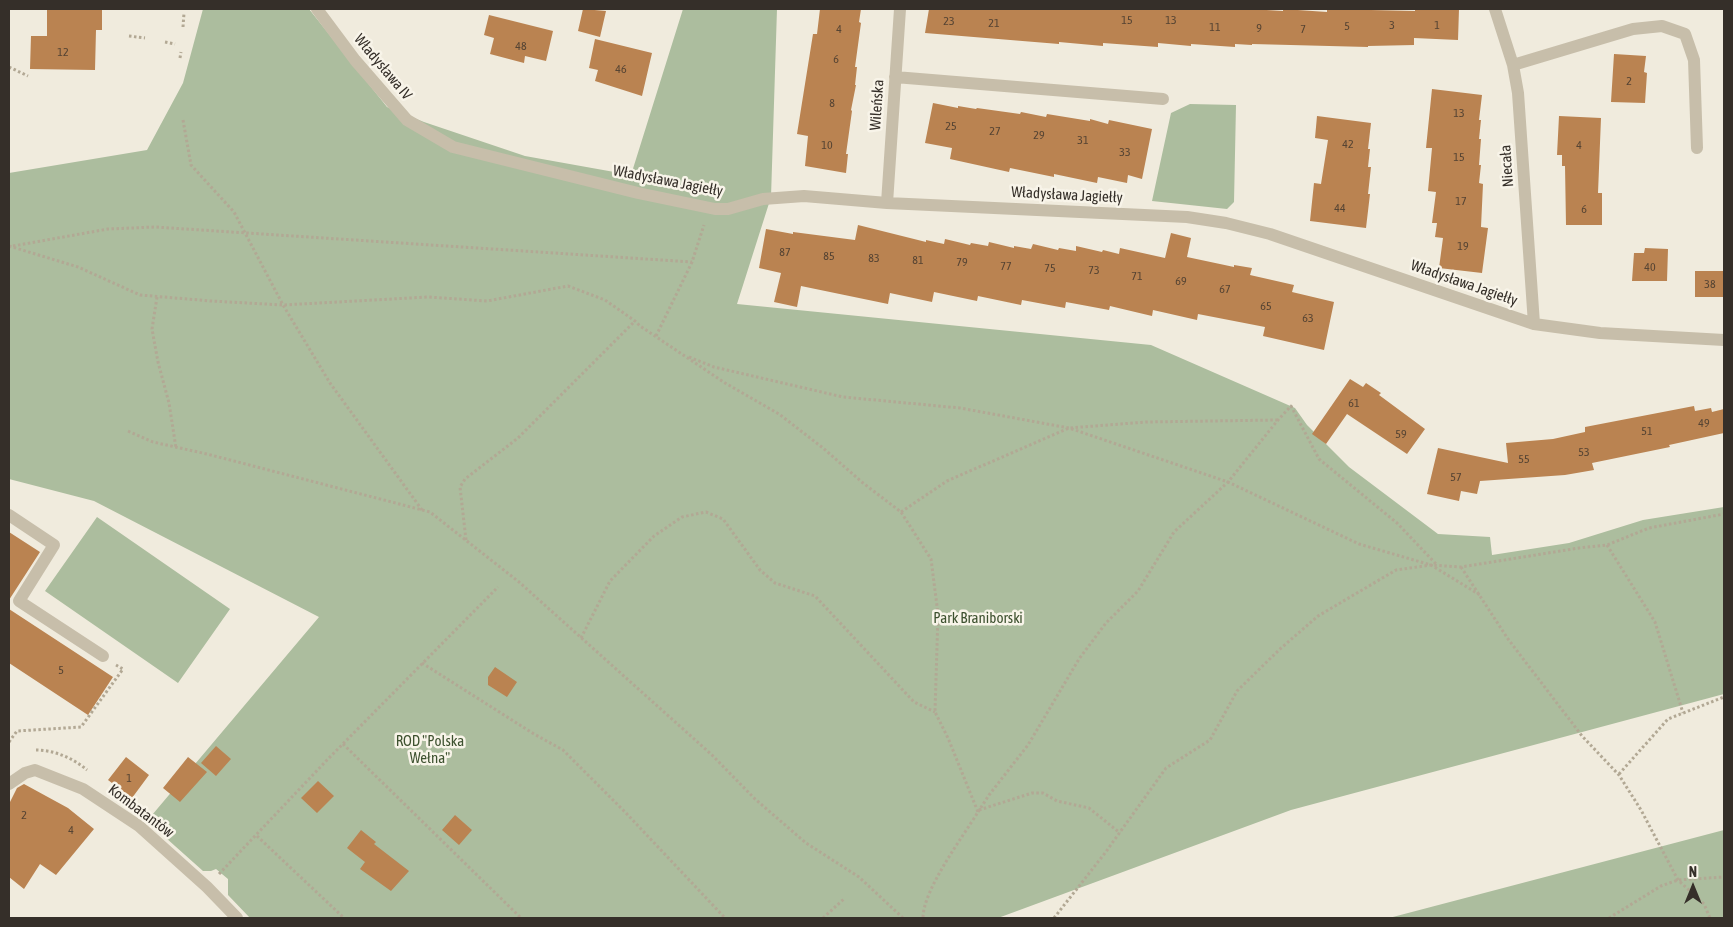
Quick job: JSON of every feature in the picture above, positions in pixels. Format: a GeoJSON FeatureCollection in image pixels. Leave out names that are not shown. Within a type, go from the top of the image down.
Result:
{"type":"FeatureCollection","features":[{"type":"Feature","properties":{"kind":"street","name":"Władysława IV"},"geometry":{"type":"LineString","coordinates":[[317,9],[356,60],[407,120]]}},
{"type":"Feature","properties":{"kind":"street","name":"Wileńska"},"geometry":{"type":"LineString","coordinates":[[887,202],[900,9]]}},
{"type":"Feature","properties":{"kind":"street","name":"Niecała"},"geometry":{"type":"LineString","coordinates":[[1495,9],[1512,65],[1518,93],[1534,324]]}},
{"type":"Feature","properties":{"kind":"street"},"geometry":{"type":"LineString","coordinates":[[1512,65],[1633,29],[1662,26],[1685,34],[1694,60],[1697,148]]}},
{"type":"Feature","properties":{"kind":"street"},"geometry":{"type":"LineString","coordinates":[[895,77],[1163,99]]}},
{"type":"Feature","properties":{"kind":"street","name":"Władysława Jagiełły"},"geometry":{"type":"LineString","coordinates":[[407,120],[453,147],[638,193],[709,208],[728,209],[763,199],[804,196],[1186,217],[1226,223],[1270,234],[1534,324],[1600,333],[1724,340]]}},
{"type":"Feature","properties":{"kind":"street"},"geometry":{"type":"LineString","coordinates":[[9,514],[54,545],[19,601],[103,656]]}},
{"type":"Feature","properties":{"kind":"street","name":"Kombatantów"},"geometry":{"type":"LineString","coordinates":[[9,784],[25,773],[35,770],[83,788],[139,826],[207,887],[237,918]]}},
{"type":"Feature","properties":{"kind":"path"},"geometry":{"type":"LineString","coordinates":[[183,27],[184,12]]}},
{"type":"Feature","properties":{"kind":"path"},"geometry":{"type":"LineString","coordinates":[[129,36],[145,38]]}},
{"type":"Feature","properties":{"kind":"path"},"geometry":{"type":"LineString","coordinates":[[165,42],[175,44]]}},
{"type":"Feature","properties":{"kind":"path"},"geometry":{"type":"LineString","coordinates":[[180,58],[181,52]]}},
{"type":"Feature","properties":{"kind":"path"},"geometry":{"type":"LineString","coordinates":[[9,67],[28,76]]}},
{"type":"Feature","properties":{"kind":"path"},"geometry":{"type":"LineString","coordinates":[[183,120],[191,165],[234,212],[283,304],[330,383],[422,510]]}},
{"type":"Feature","properties":{"kind":"path"},"geometry":{"type":"LineString","coordinates":[[656,336],[692,262],[709,208]]}},
{"type":"Feature","properties":{"kind":"path"},"geometry":{"type":"LineString","coordinates":[[11,246],[108,229],[155,227],[692,262]]}},
{"type":"Feature","properties":{"kind":"path"},"geometry":{"type":"LineString","coordinates":[[11,246],[78,268],[140,295],[157,297],[283,304],[428,296],[487,301],[568,286],[605,300],[725,383],[779,414],[901,512],[931,559],[938,614],[935,712],[948,738],[978,811]]}},
{"type":"Feature","properties":{"kind":"path"},"geometry":{"type":"LineString","coordinates":[[157,297],[152,329],[158,362],[169,403],[176,448]]}},
{"type":"Feature","properties":{"kind":"path"},"geometry":{"type":"LineString","coordinates":[[466,540],[460,487],[465,479],[518,438],[635,321]]}},
{"type":"Feature","properties":{"kind":"path"},"geometry":{"type":"LineString","coordinates":[[682,354],[714,367],[843,397],[960,408],[1069,428],[1228,482],[1359,544],[1430,566],[1480,594]]}},
{"type":"Feature","properties":{"kind":"path"},"geometry":{"type":"LineString","coordinates":[[923,918],[932,886],[978,811],[1028,745],[1079,659],[1106,623],[1138,591],[1174,532],[1228,482],[1291,406],[1319,459],[1397,523],[1438,566]]}},
{"type":"Feature","properties":{"kind":"path"},"geometry":{"type":"LineString","coordinates":[[901,512],[947,481],[1069,428],[1146,422],[1278,420]]}},
{"type":"Feature","properties":{"kind":"path"},"geometry":{"type":"LineString","coordinates":[[128,431],[153,442],[207,454],[430,512],[519,582],[704,749],[755,799],[806,843],[859,877],[903,918]]}},
{"type":"Feature","properties":{"kind":"path"},"geometry":{"type":"LineString","coordinates":[[581,638],[610,581],[654,536],[682,517],[706,512],[723,519],[760,570],[775,583],[815,596],[914,702],[935,712]]}},
{"type":"Feature","properties":{"kind":"path"},"geometry":{"type":"LineString","coordinates":[[1054,918],[1120,833],[1166,768],[1210,740],[1237,691],[1318,616],[1396,570],[1430,566],[1461,568],[1578,548],[1607,545],[1649,528],[1724,514]]}},
{"type":"Feature","properties":{"kind":"path"},"geometry":{"type":"LineString","coordinates":[[1607,545],[1655,622],[1683,713]]}},
{"type":"Feature","properties":{"kind":"path"},"geometry":{"type":"LineString","coordinates":[[1461,568],[1508,639],[1550,691],[1582,736],[1619,775],[1641,810],[1678,880],[1704,904],[1710,918]]}},
{"type":"Feature","properties":{"kind":"path"},"geometry":{"type":"LineString","coordinates":[[207,887],[343,744],[498,586]]}},
{"type":"Feature","properties":{"kind":"path"},"geometry":{"type":"LineString","coordinates":[[9,742],[17,731],[81,727],[123,669],[103,656]]}},
{"type":"Feature","properties":{"kind":"path"},"geometry":{"type":"LineString","coordinates":[[422,664],[563,750],[626,813],[725,918]]}},
{"type":"Feature","properties":{"kind":"path"},"geometry":{"type":"LineString","coordinates":[[1619,775],[1668,719],[1724,697]]}},
{"type":"Feature","properties":{"kind":"path"},"geometry":{"type":"LineString","coordinates":[[343,744],[521,918]]}},
{"type":"Feature","properties":{"kind":"path"},"geometry":{"type":"LineString","coordinates":[[978,811],[1032,793],[1043,792],[1057,801],[1088,808],[1120,833]]}},
{"type":"Feature","properties":{"kind":"path"},"geometry":{"type":"LineString","coordinates":[[257,836],[344,918]]}},
{"type":"Feature","properties":{"kind":"path"},"geometry":{"type":"LineString","coordinates":[[1609,918],[1661,886],[1678,880],[1724,877]]}},
{"type":"Feature","properties":{"kind":"path"},"geometry":{"type":"LineString","coordinates":[[823,918],[845,898]]}},
{"type":"Feature","properties":{"kind":"green space","name":"Park Braniborski"},"geometry":{"type":"Polygon","coordinates":[[[203,9],[309,9],[387,107],[424,122],[525,156],[631,175],[683,9],[777,9],[771,197],[737,304],[1151,345],[1295,408],[1307,425],[1349,467],[1438,534],[1490,537],[1492,555],[1569,543],[1643,520],[1724,507],[1724,694],[1291,810],[998,918],[250,918],[228,895],[228,879],[216,869],[203,871],[147,821],[319,617],[94,501],[9,479],[9,173],[147,150],[183,83],[203,9]]]}},
{"type":"Feature","properties":{"kind":"green space"},"geometry":{"type":"Polygon","coordinates":[[[1190,104],[1236,105],[1234,202],[1227,209],[1152,201],[1171,113],[1190,104]]]}},
{"type":"Feature","properties":{"kind":"green space"},"geometry":{"type":"Polygon","coordinates":[[[97,517],[230,609],[178,683],[45,591],[97,517]]]}},
{"type":"Feature","properties":{"kind":"green space"},"geometry":{"type":"Polygon","coordinates":[[[1724,830],[1724,918],[1389,918],[1724,830]]]}},
{"type":"Feature","properties":{"kind":"building"},"geometry":{"type":"Polygon","coordinates":[[[47,9],[102,9],[102,30],[96,30],[95,70],[30,69],[31,36],[47,36],[47,9]]]}},
{"type":"Feature","properties":{"kind":"building"},"geometry":{"type":"Polygon","coordinates":[[[583,9],[606,11],[600,37],[578,31],[583,9]]]}},
{"type":"Feature","properties":{"kind":"building"},"geometry":{"type":"Polygon","coordinates":[[[820,9],[861,9],[855,67],[857,67],[856,85],[846,154],[848,154],[846,173],[805,166],[808,136],[797,134],[813,34],[817,34],[820,9]]]}},
{"type":"Feature","properties":{"kind":"building"},"geometry":{"type":"Polygon","coordinates":[[[929,9],[1250,9],[1283,11],[1283,9],[1327,12],[1327,9],[1415,11],[1415,9],[1459,9],[1458,40],[1414,38],[1414,45],[1368,47],[1235,44],[1235,47],[1158,43],[1158,47],[1103,43],[1103,46],[1059,42],[1059,44],[925,33],[929,9]]]}},
{"type":"Feature","properties":{"kind":"building"},"geometry":{"type":"Polygon","coordinates":[[[489,15],[553,31],[546,61],[525,56],[524,63],[490,54],[494,38],[484,35],[489,15]]]}},
{"type":"Feature","properties":{"kind":"building"},"geometry":{"type":"Polygon","coordinates":[[[595,39],[652,53],[642,96],[595,81],[598,70],[589,68],[595,39]]]}},
{"type":"Feature","properties":{"kind":"building"},"geometry":{"type":"Polygon","coordinates":[[[1614,54],[1646,56],[1644,72],[1647,73],[1645,103],[1611,102],[1614,54]]]}},
{"type":"Feature","properties":{"kind":"building"},"geometry":{"type":"Polygon","coordinates":[[[1432,89],[1482,95],[1479,120],[1481,120],[1479,139],[1481,139],[1479,165],[1481,165],[1479,183],[1483,184],[1481,227],[1488,228],[1482,273],[1439,268],[1443,238],[1435,237],[1437,223],[1432,223],[1436,192],[1428,191],[1432,148],[1426,148],[1432,89]]]}},
{"type":"Feature","properties":{"kind":"building"},"geometry":{"type":"Polygon","coordinates":[[[933,103],[958,108],[958,106],[1020,114],[1021,112],[1046,117],[1047,114],[1090,121],[1090,119],[1108,124],[1109,120],[1152,129],[1142,179],[1128,175],[1127,183],[1098,177],[1097,183],[1054,174],[1054,177],[1010,168],[1009,172],[950,159],[952,148],[925,143],[933,103]]]}},
{"type":"Feature","properties":{"kind":"building"},"geometry":{"type":"Polygon","coordinates":[[[1317,116],[1371,123],[1368,149],[1370,149],[1368,167],[1371,167],[1368,194],[1370,194],[1366,228],[1310,221],[1314,183],[1321,184],[1328,140],[1315,138],[1317,116]]]}},
{"type":"Feature","properties":{"kind":"building"},"geometry":{"type":"Polygon","coordinates":[[[1559,116],[1601,118],[1598,193],[1602,193],[1602,225],[1566,225],[1565,166],[1562,166],[1562,155],[1557,155],[1559,116]]]}},
{"type":"Feature","properties":{"kind":"building"},"geometry":{"type":"Polygon","coordinates":[[[858,225],[926,242],[926,240],[944,244],[945,239],[970,245],[971,243],[988,246],[989,242],[1014,248],[1014,246],[1031,249],[1033,244],[1058,250],[1059,248],[1076,251],[1076,246],[1119,254],[1120,248],[1165,258],[1171,233],[1191,238],[1187,257],[1234,267],[1234,265],[1252,268],[1250,275],[1294,285],[1292,292],[1334,302],[1324,350],[1263,336],[1265,327],[1198,314],[1197,320],[1153,310],[1152,316],[1110,306],[1109,310],[1066,302],[1065,308],[1022,300],[1021,305],[978,296],[977,301],[934,292],[932,302],[890,293],[888,304],[801,286],[797,307],[774,302],[781,273],[759,268],[766,229],[793,234],[793,232],[855,240],[858,225]]]}},
{"type":"Feature","properties":{"kind":"building"},"geometry":{"type":"Polygon","coordinates":[[[1645,248],[1668,249],[1667,281],[1632,281],[1634,253],[1644,253],[1645,248]]]}},
{"type":"Feature","properties":{"kind":"building"},"geometry":{"type":"Polygon","coordinates":[[[1695,271],[1724,271],[1724,297],[1695,297],[1695,271]]]}},
{"type":"Feature","properties":{"kind":"building"},"geometry":{"type":"Polygon","coordinates":[[[1350,379],[1363,387],[1366,383],[1381,393],[1379,395],[1425,429],[1407,454],[1347,414],[1326,444],[1312,434],[1350,379]]]}},
{"type":"Feature","properties":{"kind":"building"},"geometry":{"type":"Polygon","coordinates":[[[1694,406],[1695,411],[1711,408],[1712,412],[1724,409],[1724,433],[1669,445],[1670,447],[1592,463],[1594,470],[1565,475],[1480,481],[1477,494],[1461,491],[1459,501],[1427,494],[1438,448],[1508,463],[1506,443],[1553,439],[1585,432],[1585,427],[1694,406]]]}},
{"type":"Feature","properties":{"kind":"building"},"geometry":{"type":"Polygon","coordinates":[[[9,532],[40,552],[9,600],[9,532]]]}},
{"type":"Feature","properties":{"kind":"building"},"geometry":{"type":"Polygon","coordinates":[[[9,609],[113,677],[88,715],[9,663],[9,609]]]}},
{"type":"Feature","properties":{"kind":"building"},"geometry":{"type":"Polygon","coordinates":[[[495,667],[517,682],[507,697],[488,685],[488,677],[495,667]]]}},
{"type":"Feature","properties":{"kind":"building"},"geometry":{"type":"Polygon","coordinates":[[[216,746],[231,759],[216,776],[201,763],[216,746]]]}},
{"type":"Feature","properties":{"kind":"building"},"geometry":{"type":"Polygon","coordinates":[[[126,757],[149,775],[132,798],[108,780],[126,757]]]}},
{"type":"Feature","properties":{"kind":"building"},"geometry":{"type":"Polygon","coordinates":[[[188,757],[207,772],[180,802],[163,788],[188,757]]]}},
{"type":"Feature","properties":{"kind":"building"},"geometry":{"type":"Polygon","coordinates":[[[318,781],[334,796],[317,813],[301,798],[318,781]]]}},
{"type":"Feature","properties":{"kind":"building"},"geometry":{"type":"Polygon","coordinates":[[[24,784],[68,808],[94,829],[56,875],[40,864],[24,889],[9,877],[9,804],[17,788],[24,784]]]}},
{"type":"Feature","properties":{"kind":"building"},"geometry":{"type":"Polygon","coordinates":[[[455,815],[472,830],[459,845],[442,830],[455,815]]]}},
{"type":"Feature","properties":{"kind":"building"},"geometry":{"type":"Polygon","coordinates":[[[361,830],[376,842],[374,844],[409,871],[391,891],[360,869],[365,862],[347,848],[361,830]]]}},
{"type":"Feature","properties":{"kind":"park label","name":"ROD \"Polska Wełna\""},"geometry":{"type":"Point","coordinates":[430,750]}}]}
